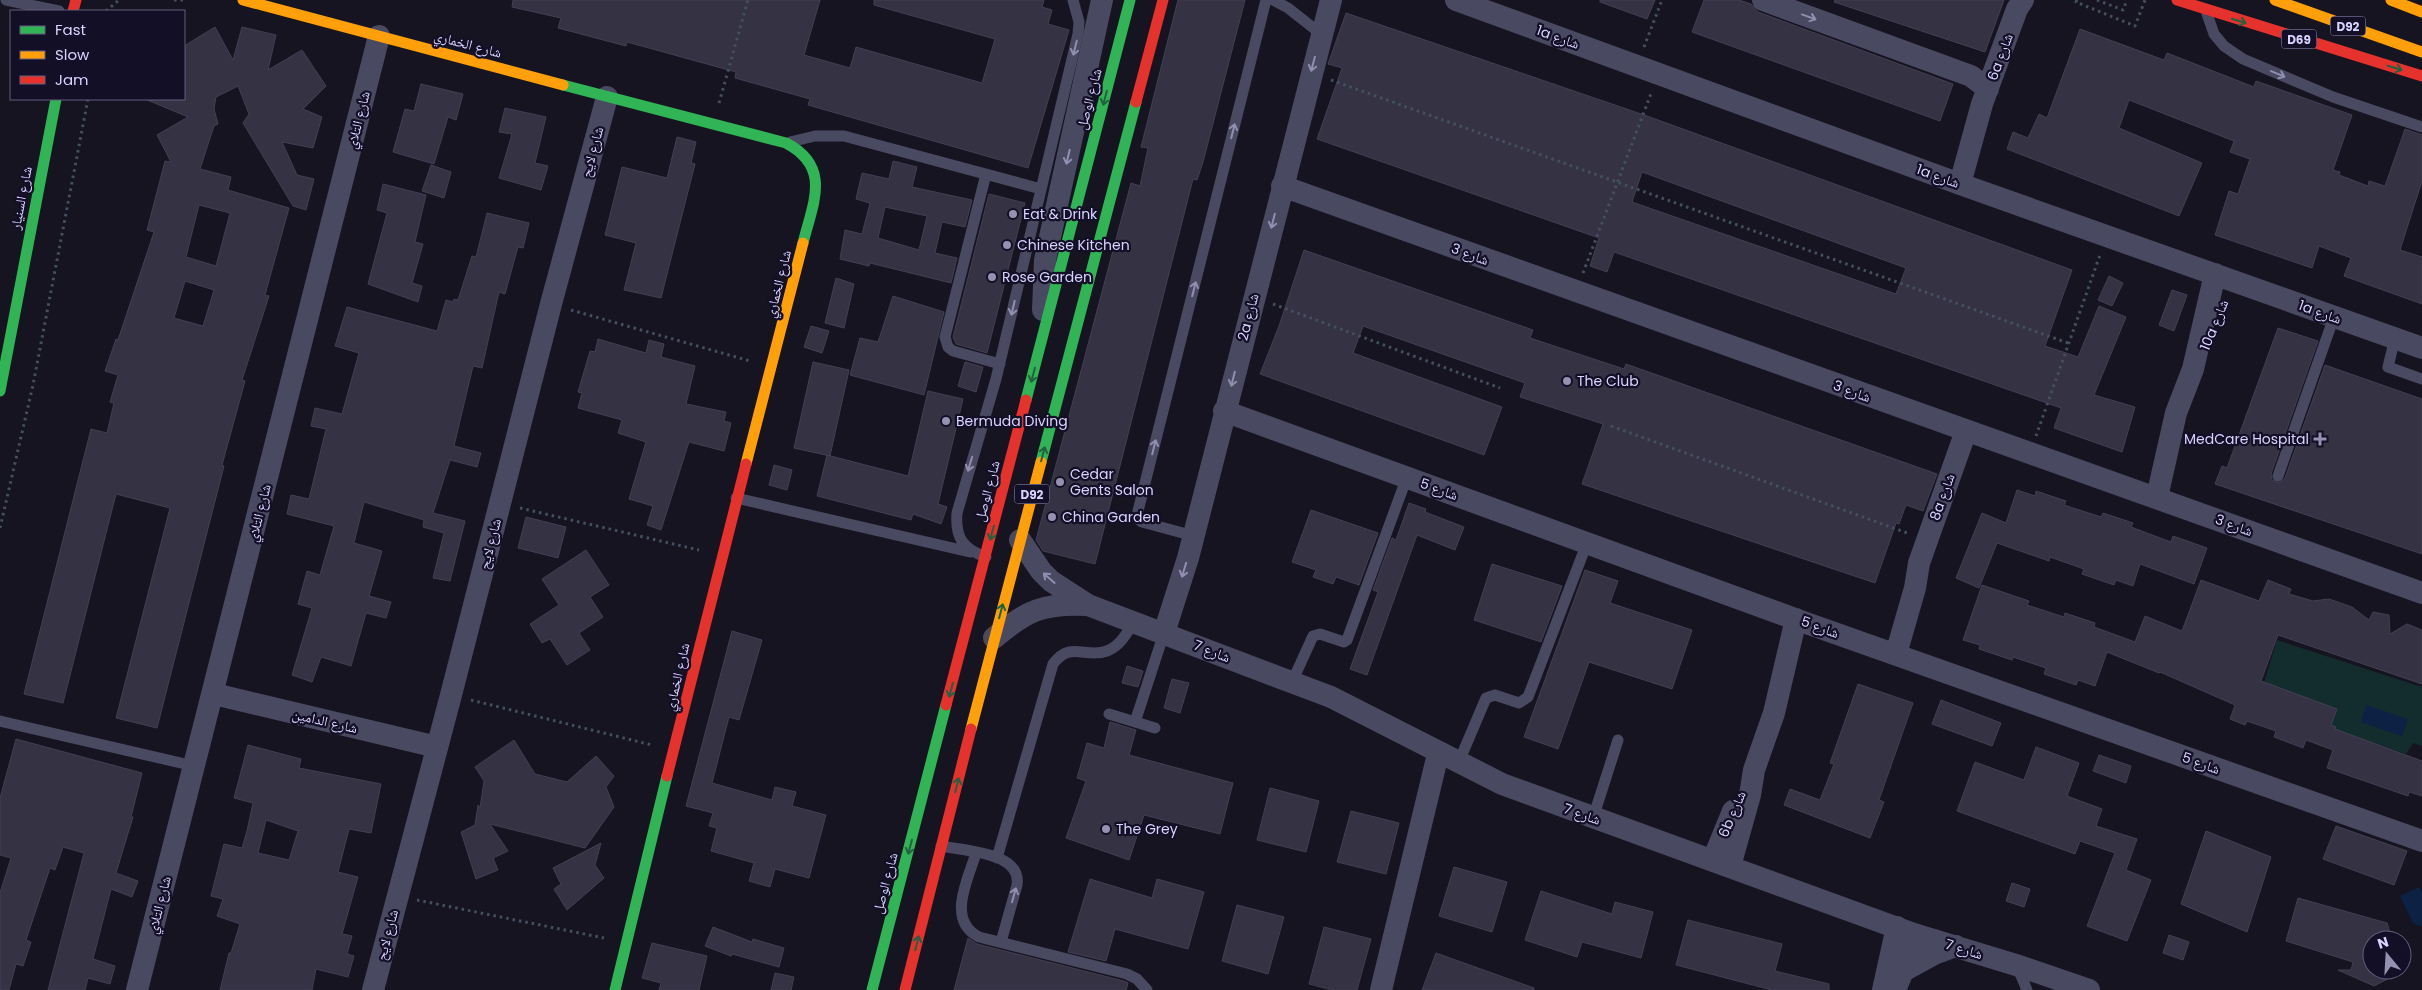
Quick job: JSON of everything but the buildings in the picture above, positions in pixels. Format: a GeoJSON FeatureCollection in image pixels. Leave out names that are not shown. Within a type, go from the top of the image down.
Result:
{"type":"FeatureCollection","features":[{"type":"Feature","properties":{"kind":"main road","name":"شارع الخماري"},"geometry":{"type":"LineString","coordinates":[[243,0],[607,98],[786,142],[800,149],[810,160],[816,174],[817,188],[772,367],[721,555],[675,751],[615,990]]}},
{"type":"Feature","properties":{"kind":"main road","name":"شارع الوصل"},"geometry":{"type":"LineString","coordinates":[[872,990],[1130,0]]}},
{"type":"Feature","properties":{"kind":"main road","name":"D92"},"geometry":{"type":"LineString","coordinates":[[905,990],[994,638],[1163,0]]}},
{"type":"Feature","properties":{"kind":"main road","name":"D69"},"geometry":{"type":"LineString","coordinates":[[2176,0],[2422,76]]}},
{"type":"Feature","properties":{"kind":"main road","name":"D92"},"geometry":{"type":"LineString","coordinates":[[2275,0],[2422,52]]}},
{"type":"Feature","properties":{"kind":"main road"},"geometry":{"type":"LineString","coordinates":[[2392,0],[2422,12]]}},
{"type":"Feature","properties":{"kind":"main road","name":"شارع السنيار"},"geometry":{"type":"LineString","coordinates":[[0,391],[56,100]]}},
{"type":"Feature","properties":{"kind":"street"},"geometry":{"type":"LineString","coordinates":[[1045,328],[1043,299],[1045,260],[1074,90],[1102,0]]}},
{"type":"Feature","properties":{"kind":"street","name":"2a شارع"},"geometry":{"type":"LineString","coordinates":[[1164,633],[1194,536],[1224,410],[1331,0]]}},
{"type":"Feature","properties":{"kind":"street","name":"1a شارع"},"geometry":{"type":"LineString","coordinates":[[1456,0],[1951,180],[2422,348]]}},
{"type":"Feature","properties":{"kind":"street"},"geometry":{"type":"LineString","coordinates":[[1763,0],[1971,76],[1985,97]]}},
{"type":"Feature","properties":{"kind":"street","name":"6a شارع"},"geometry":{"type":"LineString","coordinates":[[1951,180],[1985,97],[2019,3]]}},
{"type":"Feature","properties":{"kind":"street","name":"شارع التلاي"},"geometry":{"type":"LineString","coordinates":[[137,990],[214,694],[380,36]]}},
{"type":"Feature","properties":{"kind":"street","name":"شارع لايح"},"geometry":{"type":"LineString","coordinates":[[373,990],[551,304],[607,98]]}},
{"type":"Feature","properties":{"kind":"street","name":"شارع 3"},"geometry":{"type":"LineString","coordinates":[[1282,186],[1966,432],[2148,494],[2422,593]]}},
{"type":"Feature","properties":{"kind":"street","name":"10a شارع"},"geometry":{"type":"LineString","coordinates":[[2148,494],[2163,436],[2176,414],[2193,369],[2206,347],[2223,277]]}},
{"type":"Feature","properties":{"kind":"street","name":"شارع 5"},"geometry":{"type":"LineString","coordinates":[[1224,410],[1805,622],[2420,842]]}},
{"type":"Feature","properties":{"kind":"street","name":"8a شارع"},"geometry":{"type":"LineString","coordinates":[[1888,651],[1914,588],[1918,563],[1966,432]]}},
{"type":"Feature","properties":{"kind":"street","name":"شارع 7"},"geometry":{"type":"LineString","coordinates":[[1020,540],[1041,572],[1088,605],[1331,697],[1458,764],[1531,796],[1722,863],[1905,931],[2016,965],[2089,990]]}},
{"type":"Feature","properties":{"kind":"street","name":"شارع 7"},"geometry":{"type":"LineString","coordinates":[[994,638],[1014,621],[1035,609],[1062,604],[1088,605]]}},
{"type":"Feature","properties":{"kind":"street","name":"6b شارع"},"geometry":{"type":"LineString","coordinates":[[1722,863],[1774,713],[1788,690],[1805,622]]}},
{"type":"Feature","properties":{"kind":"street","name":"شارع الدامين"},"geometry":{"type":"LineString","coordinates":[[214,694],[437,747]]}},
{"type":"Feature","properties":{"kind":"street"},"geometry":{"type":"LineString","coordinates":[[1381,990],[1438,754]]}},
{"type":"Feature","properties":{"kind":"street"},"geometry":{"type":"LineString","coordinates":[[1858,913],[1874,933],[1895,975]]}},
{"type":"Feature","properties":{"kind":"street"},"geometry":{"type":"LineString","coordinates":[[1895,975],[1905,931]]}},
{"type":"Feature","properties":{"kind":"street"},"geometry":{"type":"LineString","coordinates":[[1883,990],[1895,975],[1934,954],[1956,946]]}},
{"type":"Feature","properties":{"kind":"lane"},"geometry":{"type":"LineString","coordinates":[[6,0],[54,10]]}},
{"type":"Feature","properties":{"kind":"lane"},"geometry":{"type":"LineString","coordinates":[[970,552],[958,533],[957,513],[1000,364],[1041,189],[1074,90],[1079,22],[1073,0]]}},
{"type":"Feature","properties":{"kind":"lane"},"geometry":{"type":"LineString","coordinates":[[1194,536],[1142,522],[1138,519],[1137,514],[1266,0]]}},
{"type":"Feature","properties":{"kind":"lane"},"geometry":{"type":"LineString","coordinates":[[1273,0],[1288,8],[1322,34]]}},
{"type":"Feature","properties":{"kind":"lane"},"geometry":{"type":"LineString","coordinates":[[2206,10],[2214,34],[2224,46],[2243,59],[2333,96],[2422,127]]}},
{"type":"Feature","properties":{"kind":"lane"},"geometry":{"type":"LineString","coordinates":[[786,142],[815,136],[844,136],[1041,189]]}},
{"type":"Feature","properties":{"kind":"lane"},"geometry":{"type":"LineString","coordinates":[[986,174],[944,337],[948,347],[953,351],[1000,364]]}},
{"type":"Feature","properties":{"kind":"lane"},"geometry":{"type":"LineString","coordinates":[[2278,476],[2334,317]]}},
{"type":"Feature","properties":{"kind":"lane"},"geometry":{"type":"LineString","coordinates":[[2395,338],[2387,366],[2422,379]]}},
{"type":"Feature","properties":{"kind":"lane"},"geometry":{"type":"LineString","coordinates":[[1292,682],[1313,636],[1320,634],[1344,642],[1348,640],[1407,477]]}},
{"type":"Feature","properties":{"kind":"lane"},"geometry":{"type":"LineString","coordinates":[[736,498],[986,557]]}},
{"type":"Feature","properties":{"kind":"lane"},"geometry":{"type":"LineString","coordinates":[[1458,764],[1486,698],[1495,695],[1519,703],[1528,697],[1587,543]]}},
{"type":"Feature","properties":{"kind":"lane"},"geometry":{"type":"LineString","coordinates":[[997,858],[1053,664],[1058,658],[1071,651],[1098,653],[1108,650],[1123,638],[1134,622]]}},
{"type":"Feature","properties":{"kind":"lane"},"geometry":{"type":"LineString","coordinates":[[1135,722],[1164,633]]}},
{"type":"Feature","properties":{"kind":"lane"},"geometry":{"type":"LineString","coordinates":[[1109,714],[1155,728]]}},
{"type":"Feature","properties":{"kind":"lane"},"geometry":{"type":"LineString","coordinates":[[0,721],[194,766]]}},
{"type":"Feature","properties":{"kind":"lane"},"geometry":{"type":"LineString","coordinates":[[1593,818],[1618,740]]}},
{"type":"Feature","properties":{"kind":"lane"},"geometry":{"type":"LineString","coordinates":[[941,846],[997,858],[1013,866],[1018,878],[1001,942]]}},
{"type":"Feature","properties":{"kind":"lane"},"geometry":{"type":"LineString","coordinates":[[976,853],[961,903],[962,920],[971,933],[1127,974],[1137,979],[1147,990]]}},
{"type":"Feature","properties":{"kind":"lane"},"geometry":{"type":"LineString","coordinates":[[2016,965],[2028,990]]}},
{"type":"Feature","properties":{"kind":"path"},"geometry":{"type":"LineString","coordinates":[[107,10],[119,0]]}},
{"type":"Feature","properties":{"kind":"path"},"geometry":{"type":"LineString","coordinates":[[174,0],[184,0]]}},
{"type":"Feature","properties":{"kind":"path"},"geometry":{"type":"LineString","coordinates":[[714,123],[748,0]]}},
{"type":"Feature","properties":{"kind":"path"},"geometry":{"type":"LineString","coordinates":[[1636,66],[1662,0]]}},
{"type":"Feature","properties":{"kind":"path"},"geometry":{"type":"LineString","coordinates":[[2077,0],[2076,2],[2135,26],[2144,0]]}},
{"type":"Feature","properties":{"kind":"path"},"geometry":{"type":"LineString","coordinates":[[2097,0],[2123,10],[2126,0]]}},
{"type":"Feature","properties":{"kind":"path"},"geometry":{"type":"LineString","coordinates":[[1311,73],[2068,343]]}},
{"type":"Feature","properties":{"kind":"path"},"geometry":{"type":"LineString","coordinates":[[1576,292],[1658,74]]}},
{"type":"Feature","properties":{"kind":"path"},"geometry":{"type":"LineString","coordinates":[[0,528],[34,385],[88,100]]}},
{"type":"Feature","properties":{"kind":"path"},"geometry":{"type":"LineString","coordinates":[[2030,454],[2107,236]]}},
{"type":"Feature","properties":{"kind":"path"},"geometry":{"type":"LineString","coordinates":[[1254,296],[1500,388]]}},
{"type":"Feature","properties":{"kind":"path"},"geometry":{"type":"LineString","coordinates":[[551,304],[772,367]]}},
{"type":"Feature","properties":{"kind":"path"},"geometry":{"type":"LineString","coordinates":[[1611,426],[1927,540]]}},
{"type":"Feature","properties":{"kind":"path"},"geometry":{"type":"LineString","coordinates":[[500,503],[721,555]]}},
{"type":"Feature","properties":{"kind":"path"},"geometry":{"type":"LineString","coordinates":[[451,695],[675,751]]}},
{"type":"Feature","properties":{"kind":"path"},"geometry":{"type":"LineString","coordinates":[[397,896],[627,942]]}},
{"type":"Feature","properties":{"kind":"green space"},"geometry":{"type":"Polygon","coordinates":[[[2277,640],[2422,687],[2422,746],[2413,743],[2406,754],[2324,726],[2262,689],[2277,640]]]}},
{"type":"Feature","properties":{"kind":"water"},"geometry":{"type":"Polygon","coordinates":[[[2366,705],[2408,719],[2402,736],[2361,722],[2366,705]]]}},
{"type":"Feature","properties":{"kind":"water"},"geometry":{"type":"Polygon","coordinates":[[[2419,887],[2422,892],[2422,927],[2413,923],[2400,896],[2419,887]]]}},
{"type":"Feature","properties":{"kind":"traffic: fast"},"geometry":{"type":"LineString","coordinates":[[1026,400],[1130,0]]}},
{"type":"Feature","properties":{"kind":"traffic: fast"},"geometry":{"type":"LineString","coordinates":[[563,85],[786,143],[800,153],[809,163],[814,175],[816,187],[814,200],[803,243]]}},
{"type":"Feature","properties":{"kind":"traffic: fast"},"geometry":{"type":"LineString","coordinates":[[0,391],[56,100]]}},
{"type":"Feature","properties":{"kind":"traffic: fast"},"geometry":{"type":"LineString","coordinates":[[1041,462],[1136,102]]}},
{"type":"Feature","properties":{"kind":"traffic: fast"},"geometry":{"type":"LineString","coordinates":[[872,990],[946,705]]}},
{"type":"Feature","properties":{"kind":"traffic: fast"},"geometry":{"type":"LineString","coordinates":[[615,990],[667,776]]}},
{"type":"Feature","properties":{"kind":"traffic: slow"},"geometry":{"type":"LineString","coordinates":[[243,0],[563,85]]}},
{"type":"Feature","properties":{"kind":"traffic: slow"},"geometry":{"type":"LineString","coordinates":[[2275,0],[2422,52]]}},
{"type":"Feature","properties":{"kind":"traffic: slow"},"geometry":{"type":"LineString","coordinates":[[2391,0],[2422,12]]}},
{"type":"Feature","properties":{"kind":"traffic: slow"},"geometry":{"type":"LineString","coordinates":[[746,464],[803,243]]}},
{"type":"Feature","properties":{"kind":"traffic: slow"},"geometry":{"type":"LineString","coordinates":[[971,729],[1041,462]]}},
{"type":"Feature","properties":{"kind":"traffic: jam"},"geometry":{"type":"LineString","coordinates":[[73,10],[76,0]]}},
{"type":"Feature","properties":{"kind":"traffic: jam"},"geometry":{"type":"LineString","coordinates":[[1136,102],[1163,0]]}},
{"type":"Feature","properties":{"kind":"traffic: jam"},"geometry":{"type":"LineString","coordinates":[[2177,0],[2422,76]]}},
{"type":"Feature","properties":{"kind":"traffic: jam"},"geometry":{"type":"LineString","coordinates":[[946,705],[1026,400]]}},
{"type":"Feature","properties":{"kind":"traffic: jam"},"geometry":{"type":"LineString","coordinates":[[667,776],[746,464]]}},
{"type":"Feature","properties":{"kind":"traffic: jam"},"geometry":{"type":"LineString","coordinates":[[905,990],[971,729]]}},
{"type":"Feature","properties":{"kind":"place","name":"Eat & Drink"},"geometry":{"type":"Point","coordinates":[1013,214]}},
{"type":"Feature","properties":{"kind":"place","name":"Chinese Kitchen"},"geometry":{"type":"Point","coordinates":[1007,245]}},
{"type":"Feature","properties":{"kind":"place","name":"Rose Garden"},"geometry":{"type":"Point","coordinates":[992,277]}},
{"type":"Feature","properties":{"kind":"place","name":"The Club"},"geometry":{"type":"Point","coordinates":[1567,381]}},
{"type":"Feature","properties":{"kind":"place","name":"Bermuda Diving"},"geometry":{"type":"Point","coordinates":[946,421]}},
{"type":"Feature","properties":{"kind":"place","name":"MedCare Hospital"},"geometry":{"type":"Point","coordinates":[2320,439]}},
{"type":"Feature","properties":{"kind":"place","name":"Cedar Gents Salon"},"geometry":{"type":"Point","coordinates":[1060,482]}},
{"type":"Feature","properties":{"kind":"place","name":"China Garden"},"geometry":{"type":"Point","coordinates":[1052,517]}},
{"type":"Feature","properties":{"kind":"place","name":"The Grey"},"geometry":{"type":"Point","coordinates":[1106,829]}}]}
